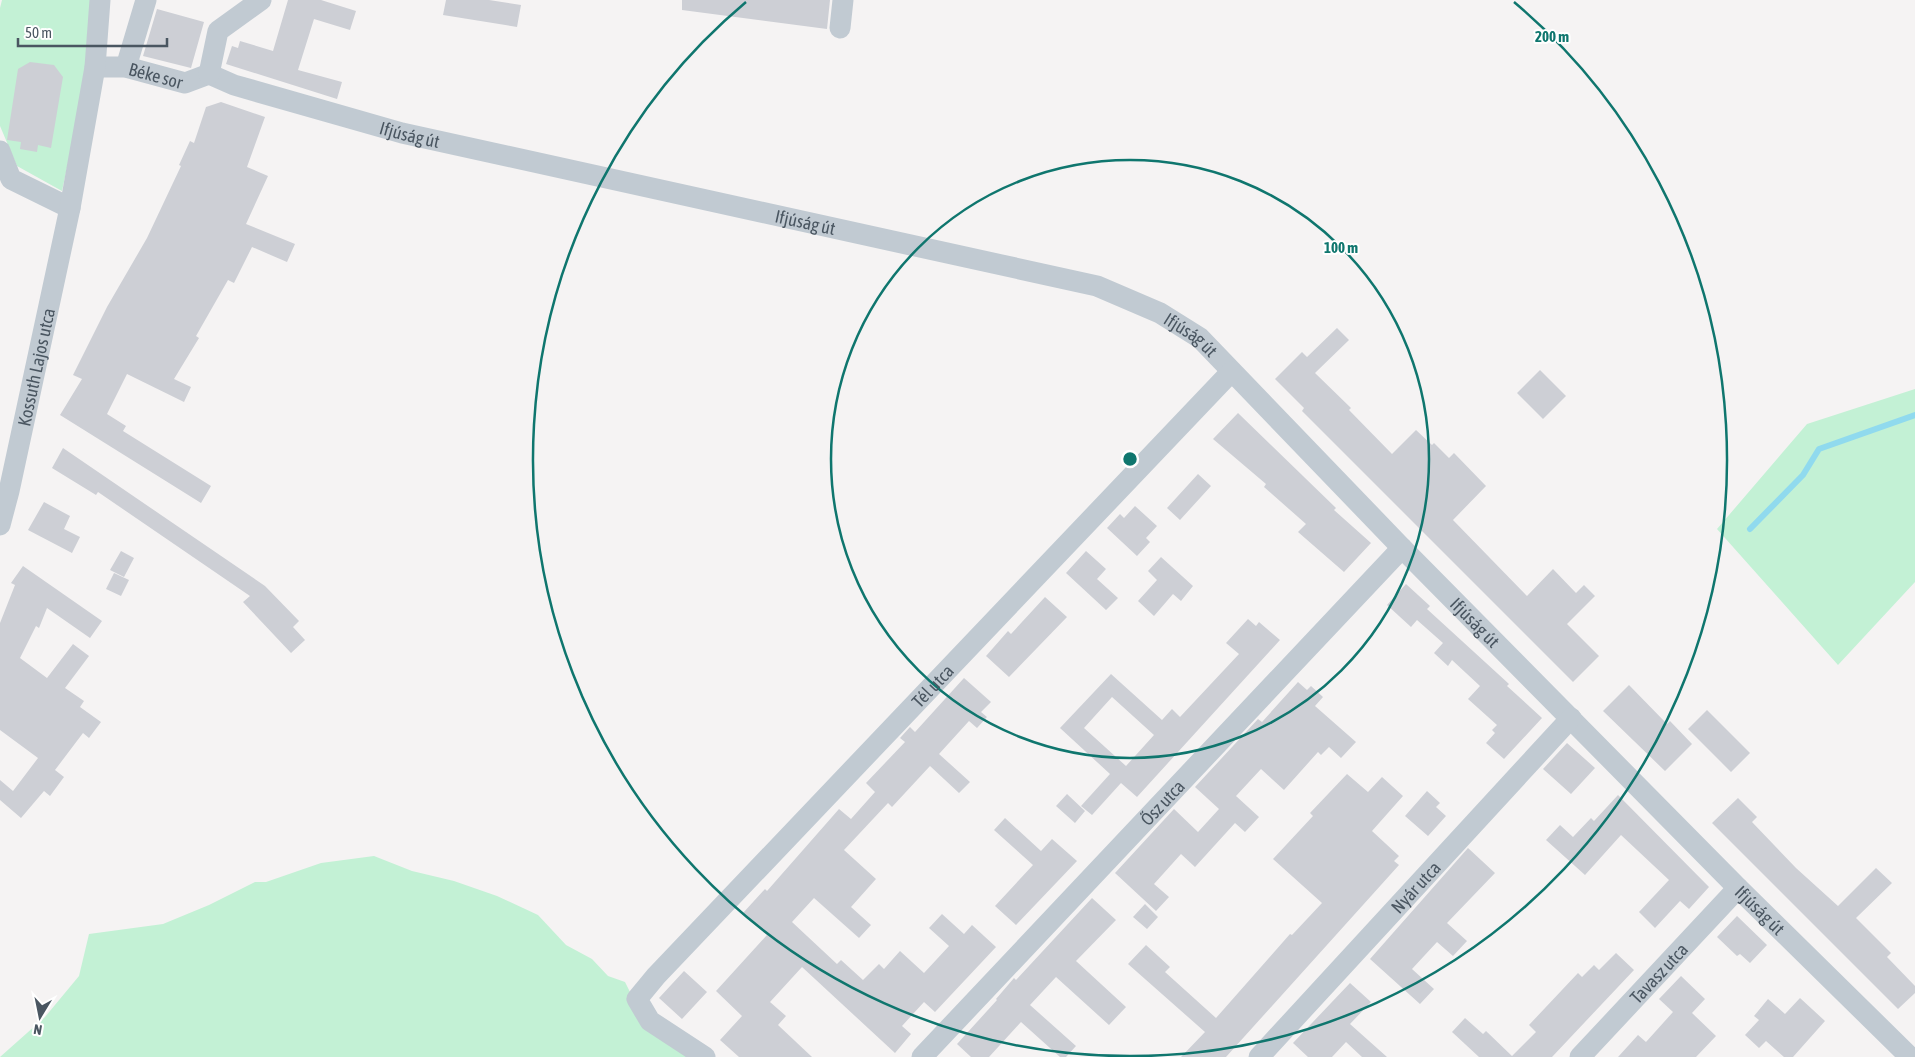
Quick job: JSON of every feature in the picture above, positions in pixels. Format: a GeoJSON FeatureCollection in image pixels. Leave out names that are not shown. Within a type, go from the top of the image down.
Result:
{"type":"FeatureCollection","features":[{"type":"Feature","properties":{"kind":"street","name":"Kossuth Lajos utca"},"geometry":{"type":"LineString","coordinates":[[0,525],[70,208],[95,67],[100,0]]}},
{"type":"Feature","properties":{"kind":"street"},"geometry":{"type":"LineString","coordinates":[[126,67],[146,0]]}},
{"type":"Feature","properties":{"kind":"street","name":"Béke sor"},"geometry":{"type":"LineString","coordinates":[[95,67],[126,67],[185,83],[208,74],[218,31],[261,0]]}},
{"type":"Feature","properties":{"kind":"street"},"geometry":{"type":"LineString","coordinates":[[840,28],[843,0]]}},
{"type":"Feature","properties":{"kind":"street","name":"Ifjúság út"},"geometry":{"type":"LineString","coordinates":[[208,74],[234,85],[402,132],[1097,286],[1160,313],[1200,338],[1402,548],[1738,888],[1910,1057]]}},
{"type":"Feature","properties":{"kind":"street"},"geometry":{"type":"LineString","coordinates":[[0,151],[11,179],[70,208]]}},
{"type":"Feature","properties":{"kind":"street","name":"Tél utca"},"geometry":{"type":"LineString","coordinates":[[705,1057],[650,1021],[637,999],[656,976],[1231,372]]}},
{"type":"Feature","properties":{"kind":"street","name":"Ősz utca"},"geometry":{"type":"LineString","coordinates":[[922,1057],[1402,548]]}},
{"type":"Feature","properties":{"kind":"street","name":"Nyár utca"},"geometry":{"type":"LineString","coordinates":[[1259,1057],[1571,718]]}},
{"type":"Feature","properties":{"kind":"street","name":"Tavasz utca"},"geometry":{"type":"LineString","coordinates":[[1580,1057],[1738,888]]}},
{"type":"Feature","properties":{"kind":"green space"},"geometry":{"type":"Polygon","coordinates":[[[2,0],[92,0],[89,64],[62,191],[17,166],[0,126],[0,8],[2,0]]]}},
{"type":"Feature","properties":{"kind":"green space"},"geometry":{"type":"Polygon","coordinates":[[[1915,389],[1915,582],[1838,665],[1717,529],[1807,424],[1915,389]]]}},
{"type":"Feature","properties":{"kind":"green space"},"geometry":{"type":"Polygon","coordinates":[[[374,856],[412,871],[454,881],[497,896],[538,915],[566,945],[592,959],[608,976],[625,982],[639,1010],[690,1057],[0,1057],[45,1017],[79,976],[89,934],[163,924],[209,905],[255,882],[266,882],[321,863],[374,856]]]}},
{"type":"Feature","properties":{"kind":"building"},"geometry":{"type":"Polygon","coordinates":[[[288,0],[321,0],[356,11],[350,30],[314,19],[298,70],[342,82],[337,99],[226,64],[232,46],[238,48],[240,41],[273,51],[288,0]]]}},
{"type":"Feature","properties":{"kind":"building"},"geometry":{"type":"Polygon","coordinates":[[[446,0],[489,0],[521,5],[517,27],[443,15],[446,0]]]}},
{"type":"Feature","properties":{"kind":"building"},"geometry":{"type":"Polygon","coordinates":[[[682,0],[830,0],[827,29],[682,10],[682,0]]]}},
{"type":"Feature","properties":{"kind":"building"},"geometry":{"type":"Polygon","coordinates":[[[157,9],[204,22],[191,68],[143,56],[157,9]]]}},
{"type":"Feature","properties":{"kind":"building"},"geometry":{"type":"Polygon","coordinates":[[[30,62],[54,65],[63,77],[51,148],[38,145],[37,152],[20,149],[21,142],[7,140],[18,69],[30,62]]]}},
{"type":"Feature","properties":{"kind":"building"},"geometry":{"type":"Polygon","coordinates":[[[221,102],[265,117],[247,167],[268,176],[246,224],[295,244],[287,262],[252,247],[234,283],[228,280],[196,336],[199,338],[174,379],[191,387],[184,402],[127,374],[107,414],[126,426],[123,431],[211,486],[201,503],[60,415],[82,379],[73,375],[107,307],[147,238],[181,166],[179,165],[190,141],[194,143],[206,107],[221,102]]]}},
{"type":"Feature","properties":{"kind":"building"},"geometry":{"type":"Polygon","coordinates":[[[1337,328],[1349,340],[1315,373],[1351,408],[1349,410],[1392,454],[1416,430],[1432,445],[1434,443],[1449,458],[1454,453],[1486,486],[1453,520],[1527,596],[1553,569],[1576,593],[1584,585],[1595,596],[1567,624],[1599,656],[1573,682],[1302,411],[1304,408],[1275,379],[1302,352],[1307,357],[1337,328]]]}},
{"type":"Feature","properties":{"kind":"building"},"geometry":{"type":"Polygon","coordinates":[[[1540,370],[1566,396],[1543,419],[1517,393],[1540,370]]]}},
{"type":"Feature","properties":{"kind":"building"},"geometry":{"type":"Polygon","coordinates":[[[1238,413],[1336,508],[1334,510],[1371,543],[1344,572],[1298,532],[1306,524],[1264,487],[1266,484],[1213,439],[1238,413]]]}},
{"type":"Feature","properties":{"kind":"building"},"geometry":{"type":"Polygon","coordinates":[[[63,448],[265,586],[299,621],[293,627],[305,640],[291,653],[243,602],[250,596],[98,492],[96,495],[52,468],[63,448]]]}},
{"type":"Feature","properties":{"kind":"building"},"geometry":{"type":"Polygon","coordinates":[[[1198,474],[1211,486],[1180,520],[1167,508],[1198,474]]]}},
{"type":"Feature","properties":{"kind":"building"},"geometry":{"type":"Polygon","coordinates":[[[44,502],[70,516],[64,529],[80,537],[72,553],[28,530],[44,502]]]}},
{"type":"Feature","properties":{"kind":"building"},"geometry":{"type":"Polygon","coordinates":[[[1135,506],[1157,526],[1146,538],[1150,542],[1137,556],[1107,528],[1120,514],[1124,518],[1135,506]]]}},
{"type":"Feature","properties":{"kind":"building"},"geometry":{"type":"Polygon","coordinates":[[[121,551],[134,558],[124,577],[110,570],[121,551]]]}},
{"type":"Feature","properties":{"kind":"building"},"geometry":{"type":"Polygon","coordinates":[[[1086,551],[1106,569],[1097,579],[1118,598],[1106,610],[1066,573],[1086,551]]]}},
{"type":"Feature","properties":{"kind":"building"},"geometry":{"type":"Polygon","coordinates":[[[1161,557],[1193,586],[1181,601],[1173,594],[1154,616],[1138,601],[1157,580],[1148,571],[1161,557]]]}},
{"type":"Feature","properties":{"kind":"building"},"geometry":{"type":"Polygon","coordinates":[[[23,566],[102,621],[90,638],[47,608],[39,628],[36,626],[20,658],[47,678],[73,644],[89,656],[65,688],[84,701],[80,707],[101,722],[89,738],[83,733],[55,770],[64,777],[50,796],[44,791],[21,818],[0,800],[0,780],[13,791],[38,758],[0,730],[0,623],[15,585],[11,583],[23,566]]]}},
{"type":"Feature","properties":{"kind":"building"},"geometry":{"type":"Polygon","coordinates":[[[114,573],[129,580],[121,596],[106,589],[114,573]]]}},
{"type":"Feature","properties":{"kind":"building"},"geometry":{"type":"Polygon","coordinates":[[[1406,584],[1430,606],[1427,609],[1509,684],[1507,686],[1542,718],[1504,759],[1486,743],[1495,733],[1492,730],[1497,725],[1468,699],[1480,686],[1452,660],[1448,666],[1434,653],[1443,643],[1417,620],[1411,627],[1387,605],[1406,584]]]}},
{"type":"Feature","properties":{"kind":"building"},"geometry":{"type":"Polygon","coordinates":[[[1045,597],[1067,617],[1009,677],[986,656],[1008,631],[1011,634],[1045,597]]]}},
{"type":"Feature","properties":{"kind":"building"},"geometry":{"type":"Polygon","coordinates":[[[1248,619],[1256,626],[1259,622],[1280,640],[1137,797],[1121,783],[1092,815],[1081,806],[1110,774],[1060,728],[1111,674],[1162,720],[1172,709],[1180,717],[1239,654],[1226,643],[1248,619]],[[1112,697],[1084,728],[1126,766],[1154,735],[1112,697]]]}},
{"type":"Feature","properties":{"kind":"building"},"geometry":{"type":"Polygon","coordinates":[[[964,678],[991,702],[981,712],[987,717],[977,728],[969,721],[939,754],[970,782],[959,793],[930,766],[892,807],[888,803],[844,850],[876,879],[851,907],[871,925],[859,938],[814,898],[792,922],[837,964],[841,960],[863,980],[879,964],[884,969],[900,951],[924,973],[949,946],[929,928],[942,914],[964,934],[972,925],[996,947],[935,1012],[924,1002],[902,1026],[911,1034],[895,1053],[802,967],[770,1002],[786,1016],[778,1025],[812,1057],[739,1057],[720,1040],[742,1016],[716,991],[767,935],[743,913],[765,889],[767,891],[839,809],[851,819],[875,792],[866,783],[905,742],[900,738],[910,727],[915,732],[964,678]]]}},
{"type":"Feature","properties":{"kind":"building"},"geometry":{"type":"Polygon","coordinates":[[[1298,682],[1307,690],[1311,686],[1323,697],[1315,706],[1356,742],[1341,758],[1329,747],[1321,755],[1318,752],[1284,790],[1261,769],[1236,796],[1259,817],[1245,832],[1235,823],[1195,867],[1181,854],[1154,884],[1169,897],[1156,911],[1115,873],[1174,809],[1198,832],[1219,809],[1195,787],[1258,719],[1262,722],[1298,682]]]}},
{"type":"Feature","properties":{"kind":"building"},"geometry":{"type":"Polygon","coordinates":[[[1629,685],[1667,724],[1670,721],[1692,744],[1665,771],[1603,711],[1629,685]]]}},
{"type":"Feature","properties":{"kind":"building"},"geometry":{"type":"Polygon","coordinates":[[[1707,710],[1750,753],[1731,772],[1688,729],[1707,710]]]}},
{"type":"Feature","properties":{"kind":"building"},"geometry":{"type":"Polygon","coordinates":[[[1567,743],[1595,768],[1571,794],[1543,769],[1567,743]]]}},
{"type":"Feature","properties":{"kind":"building"},"geometry":{"type":"Polygon","coordinates":[[[1347,774],[1368,792],[1382,777],[1403,796],[1372,831],[1399,856],[1394,861],[1399,865],[1226,1057],[1181,1057],[1205,1032],[1128,964],[1146,945],[1170,967],[1165,972],[1216,1018],[1290,934],[1292,935],[1322,903],[1273,859],[1313,816],[1310,813],[1347,774]]]}},
{"type":"Feature","properties":{"kind":"building"},"geometry":{"type":"Polygon","coordinates":[[[1427,791],[1440,803],[1436,807],[1446,816],[1428,836],[1405,816],[1427,791]]]}},
{"type":"Feature","properties":{"kind":"building"},"geometry":{"type":"Polygon","coordinates":[[[1067,794],[1085,811],[1075,823],[1056,806],[1067,794]]]}},
{"type":"Feature","properties":{"kind":"building"},"geometry":{"type":"Polygon","coordinates":[[[1618,795],[1709,887],[1689,909],[1680,901],[1655,928],[1639,912],[1669,880],[1621,835],[1585,875],[1546,840],[1560,825],[1573,837],[1591,818],[1594,821],[1618,795]]]}},
{"type":"Feature","properties":{"kind":"building"},"geometry":{"type":"Polygon","coordinates":[[[1738,798],[1757,817],[1752,822],[1796,868],[1838,906],[1876,868],[1892,883],[1856,918],[1891,953],[1887,957],[1915,986],[1915,993],[1898,1009],[1712,823],[1738,798]]]}},
{"type":"Feature","properties":{"kind":"building"},"geometry":{"type":"Polygon","coordinates":[[[1005,818],[1041,851],[1052,839],[1077,861],[1016,925],[995,906],[1033,865],[994,830],[1005,818]]]}},
{"type":"Feature","properties":{"kind":"building"},"geometry":{"type":"Polygon","coordinates":[[[1468,848],[1495,873],[1447,923],[1467,941],[1453,956],[1437,942],[1412,969],[1434,989],[1420,1004],[1370,959],[1468,848]]]}},
{"type":"Feature","properties":{"kind":"building"},"geometry":{"type":"Polygon","coordinates":[[[1092,898],[1116,920],[1076,961],[1126,1007],[1109,1025],[1056,977],[1030,1005],[1076,1046],[1066,1057],[1060,1057],[1021,1022],[989,1057],[971,1057],[957,1044],[997,1000],[1014,978],[1016,980],[1092,898]]]}},
{"type":"Feature","properties":{"kind":"building"},"geometry":{"type":"Polygon","coordinates":[[[1145,904],[1158,917],[1147,929],[1133,917],[1145,904]]]}},
{"type":"Feature","properties":{"kind":"building"},"geometry":{"type":"Polygon","coordinates":[[[1737,916],[1767,945],[1750,963],[1740,954],[1737,956],[1717,937],[1737,916]]]}},
{"type":"Feature","properties":{"kind":"building"},"geometry":{"type":"Polygon","coordinates":[[[1616,953],[1634,970],[1552,1057],[1479,1057],[1452,1032],[1465,1018],[1483,1034],[1486,1031],[1512,1056],[1536,1032],[1529,1025],[1578,973],[1582,977],[1594,965],[1599,970],[1616,953]]]}},
{"type":"Feature","properties":{"kind":"building"},"geometry":{"type":"Polygon","coordinates":[[[684,971],[707,992],[682,1019],[659,998],[684,971]]]}},
{"type":"Feature","properties":{"kind":"building"},"geometry":{"type":"Polygon","coordinates":[[[1681,976],[1705,999],[1692,1013],[1716,1036],[1696,1057],[1618,1057],[1638,1035],[1646,1042],[1673,1012],[1659,999],[1681,976]]]}},
{"type":"Feature","properties":{"kind":"building"},"geometry":{"type":"Polygon","coordinates":[[[1350,983],[1371,1002],[1350,1024],[1387,1057],[1362,1057],[1346,1042],[1332,1057],[1308,1057],[1293,1043],[1350,983]]]}},
{"type":"Feature","properties":{"kind":"building"},"geometry":{"type":"Polygon","coordinates":[[[1800,998],[1825,1021],[1793,1057],[1784,1057],[1766,1041],[1759,1048],[1745,1035],[1759,1020],[1754,1016],[1768,999],[1785,1014],[1800,998]]]}},
{"type":"Feature","properties":{"kind":"waterway"},"geometry":{"type":"LineString","coordinates":[[1750,529],[1803,475],[1819,449],[1915,415]]}}]}
